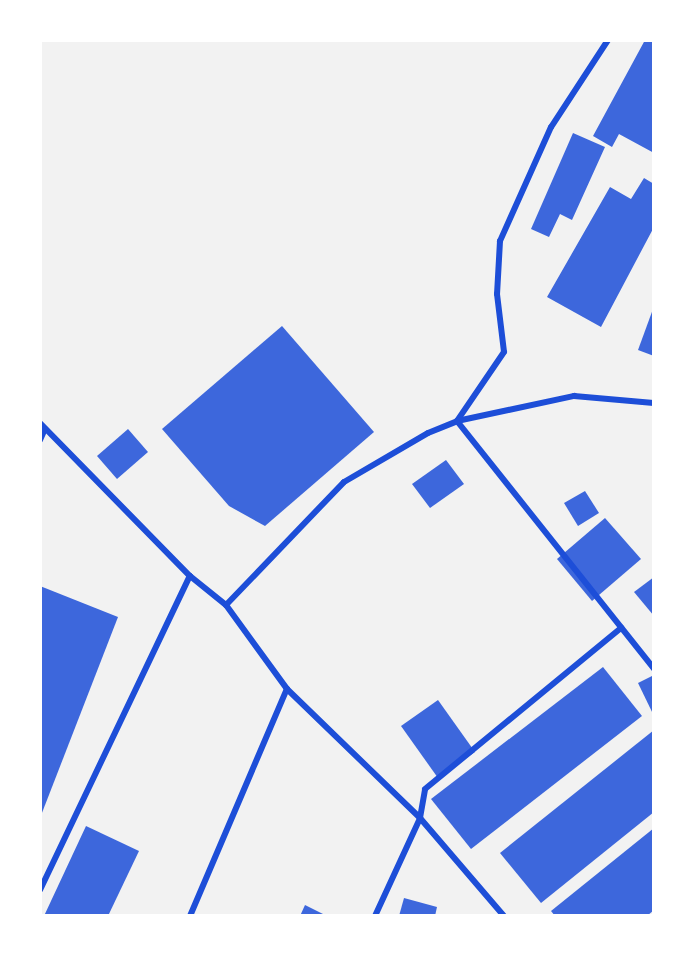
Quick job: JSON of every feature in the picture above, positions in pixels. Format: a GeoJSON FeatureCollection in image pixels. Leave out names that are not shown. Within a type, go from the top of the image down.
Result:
{"type":"FeatureCollection","features":[{"type":"Feature","properties":{"kind":"street"},"geometry":{"type":"LineString","coordinates":[[457,421],[504,352],[497,294],[500,241],[550,127],[608,40]]}},
{"type":"Feature","properties":{"kind":"street"},"geometry":{"type":"LineString","coordinates":[[226,605],[344,482],[457,421],[574,396],[654,403]]}},
{"type":"Feature","properties":{"kind":"street"},"geometry":{"type":"LineString","coordinates":[[457,421],[654,669]]}},
{"type":"Feature","properties":{"kind":"street"},"geometry":{"type":"LineString","coordinates":[[40,440],[43,426]]}},
{"type":"Feature","properties":{"kind":"street"},"geometry":{"type":"LineString","coordinates":[[43,426],[190,576],[226,605],[287,689],[420,818],[504,915]]}},
{"type":"Feature","properties":{"kind":"street"},"geometry":{"type":"LineString","coordinates":[[40,890],[190,576]]}},
{"type":"Feature","properties":{"kind":"street"},"geometry":{"type":"LineString","coordinates":[[375,915],[420,818],[425,789],[621,628]]}},
{"type":"Feature","properties":{"kind":"street"},"geometry":{"type":"LineString","coordinates":[[190,915],[287,689]]}},
{"type":"Feature","properties":{"kind":"building"},"geometry":{"type":"Polygon","coordinates":[[[645,40],[654,40],[654,153],[619,134],[612,147],[593,136],[645,40]]]}},
{"type":"Feature","properties":{"kind":"building"},"geometry":{"type":"Polygon","coordinates":[[[573,133],[605,147],[572,220],[560,214],[549,237],[531,229],[573,133]]]}},
{"type":"Feature","properties":{"kind":"building"},"geometry":{"type":"Polygon","coordinates":[[[644,178],[654,184],[654,227],[601,327],[547,297],[610,187],[631,199],[644,178]]]}},
{"type":"Feature","properties":{"kind":"building"},"geometry":{"type":"Polygon","coordinates":[[[654,309],[654,356],[638,350],[654,309]]]}},
{"type":"Feature","properties":{"kind":"building"},"geometry":{"type":"Polygon","coordinates":[[[282,326],[374,432],[265,526],[229,506],[162,429],[282,326]]]}},
{"type":"Feature","properties":{"kind":"building"},"geometry":{"type":"Polygon","coordinates":[[[128,429],[148,452],[117,479],[97,456],[128,429]]]}},
{"type":"Feature","properties":{"kind":"building"},"geometry":{"type":"Polygon","coordinates":[[[446,460],[464,484],[430,508],[412,484],[446,460]]]}},
{"type":"Feature","properties":{"kind":"building"},"geometry":{"type":"Polygon","coordinates":[[[585,491],[599,513],[578,526],[564,503],[585,491]]]}},
{"type":"Feature","properties":{"kind":"building"},"geometry":{"type":"Polygon","coordinates":[[[605,518],[641,559],[592,601],[557,559],[605,518]]]}},
{"type":"Feature","properties":{"kind":"building"},"geometry":{"type":"Polygon","coordinates":[[[654,577],[654,616],[634,592],[654,577]]]}},
{"type":"Feature","properties":{"kind":"building"},"geometry":{"type":"Polygon","coordinates":[[[40,586],[118,617],[40,818],[40,586]]]}},
{"type":"Feature","properties":{"kind":"building"},"geometry":{"type":"Polygon","coordinates":[[[603,667],[642,716],[471,849],[431,799],[603,667]]]}},
{"type":"Feature","properties":{"kind":"building"},"geometry":{"type":"Polygon","coordinates":[[[654,675],[654,716],[638,683],[654,675]]]}},
{"type":"Feature","properties":{"kind":"building"},"geometry":{"type":"Polygon","coordinates":[[[438,700],[475,752],[438,778],[401,726],[438,700]]]}},
{"type":"Feature","properties":{"kind":"building"},"geometry":{"type":"Polygon","coordinates":[[[654,730],[654,812],[541,903],[500,853],[654,730]]]}},
{"type":"Feature","properties":{"kind":"building"},"geometry":{"type":"Polygon","coordinates":[[[86,826],[139,851],[108,916],[44,916],[86,826]]]}},
{"type":"Feature","properties":{"kind":"building"},"geometry":{"type":"Polygon","coordinates":[[[654,828],[654,910],[647,916],[555,916],[551,911],[654,828]]]}},
{"type":"Feature","properties":{"kind":"building"},"geometry":{"type":"Polygon","coordinates":[[[404,898],[437,907],[435,916],[399,916],[404,898]]]}},
{"type":"Feature","properties":{"kind":"building"},"geometry":{"type":"Polygon","coordinates":[[[305,905],[327,916],[300,916],[305,905]]]}}]}
